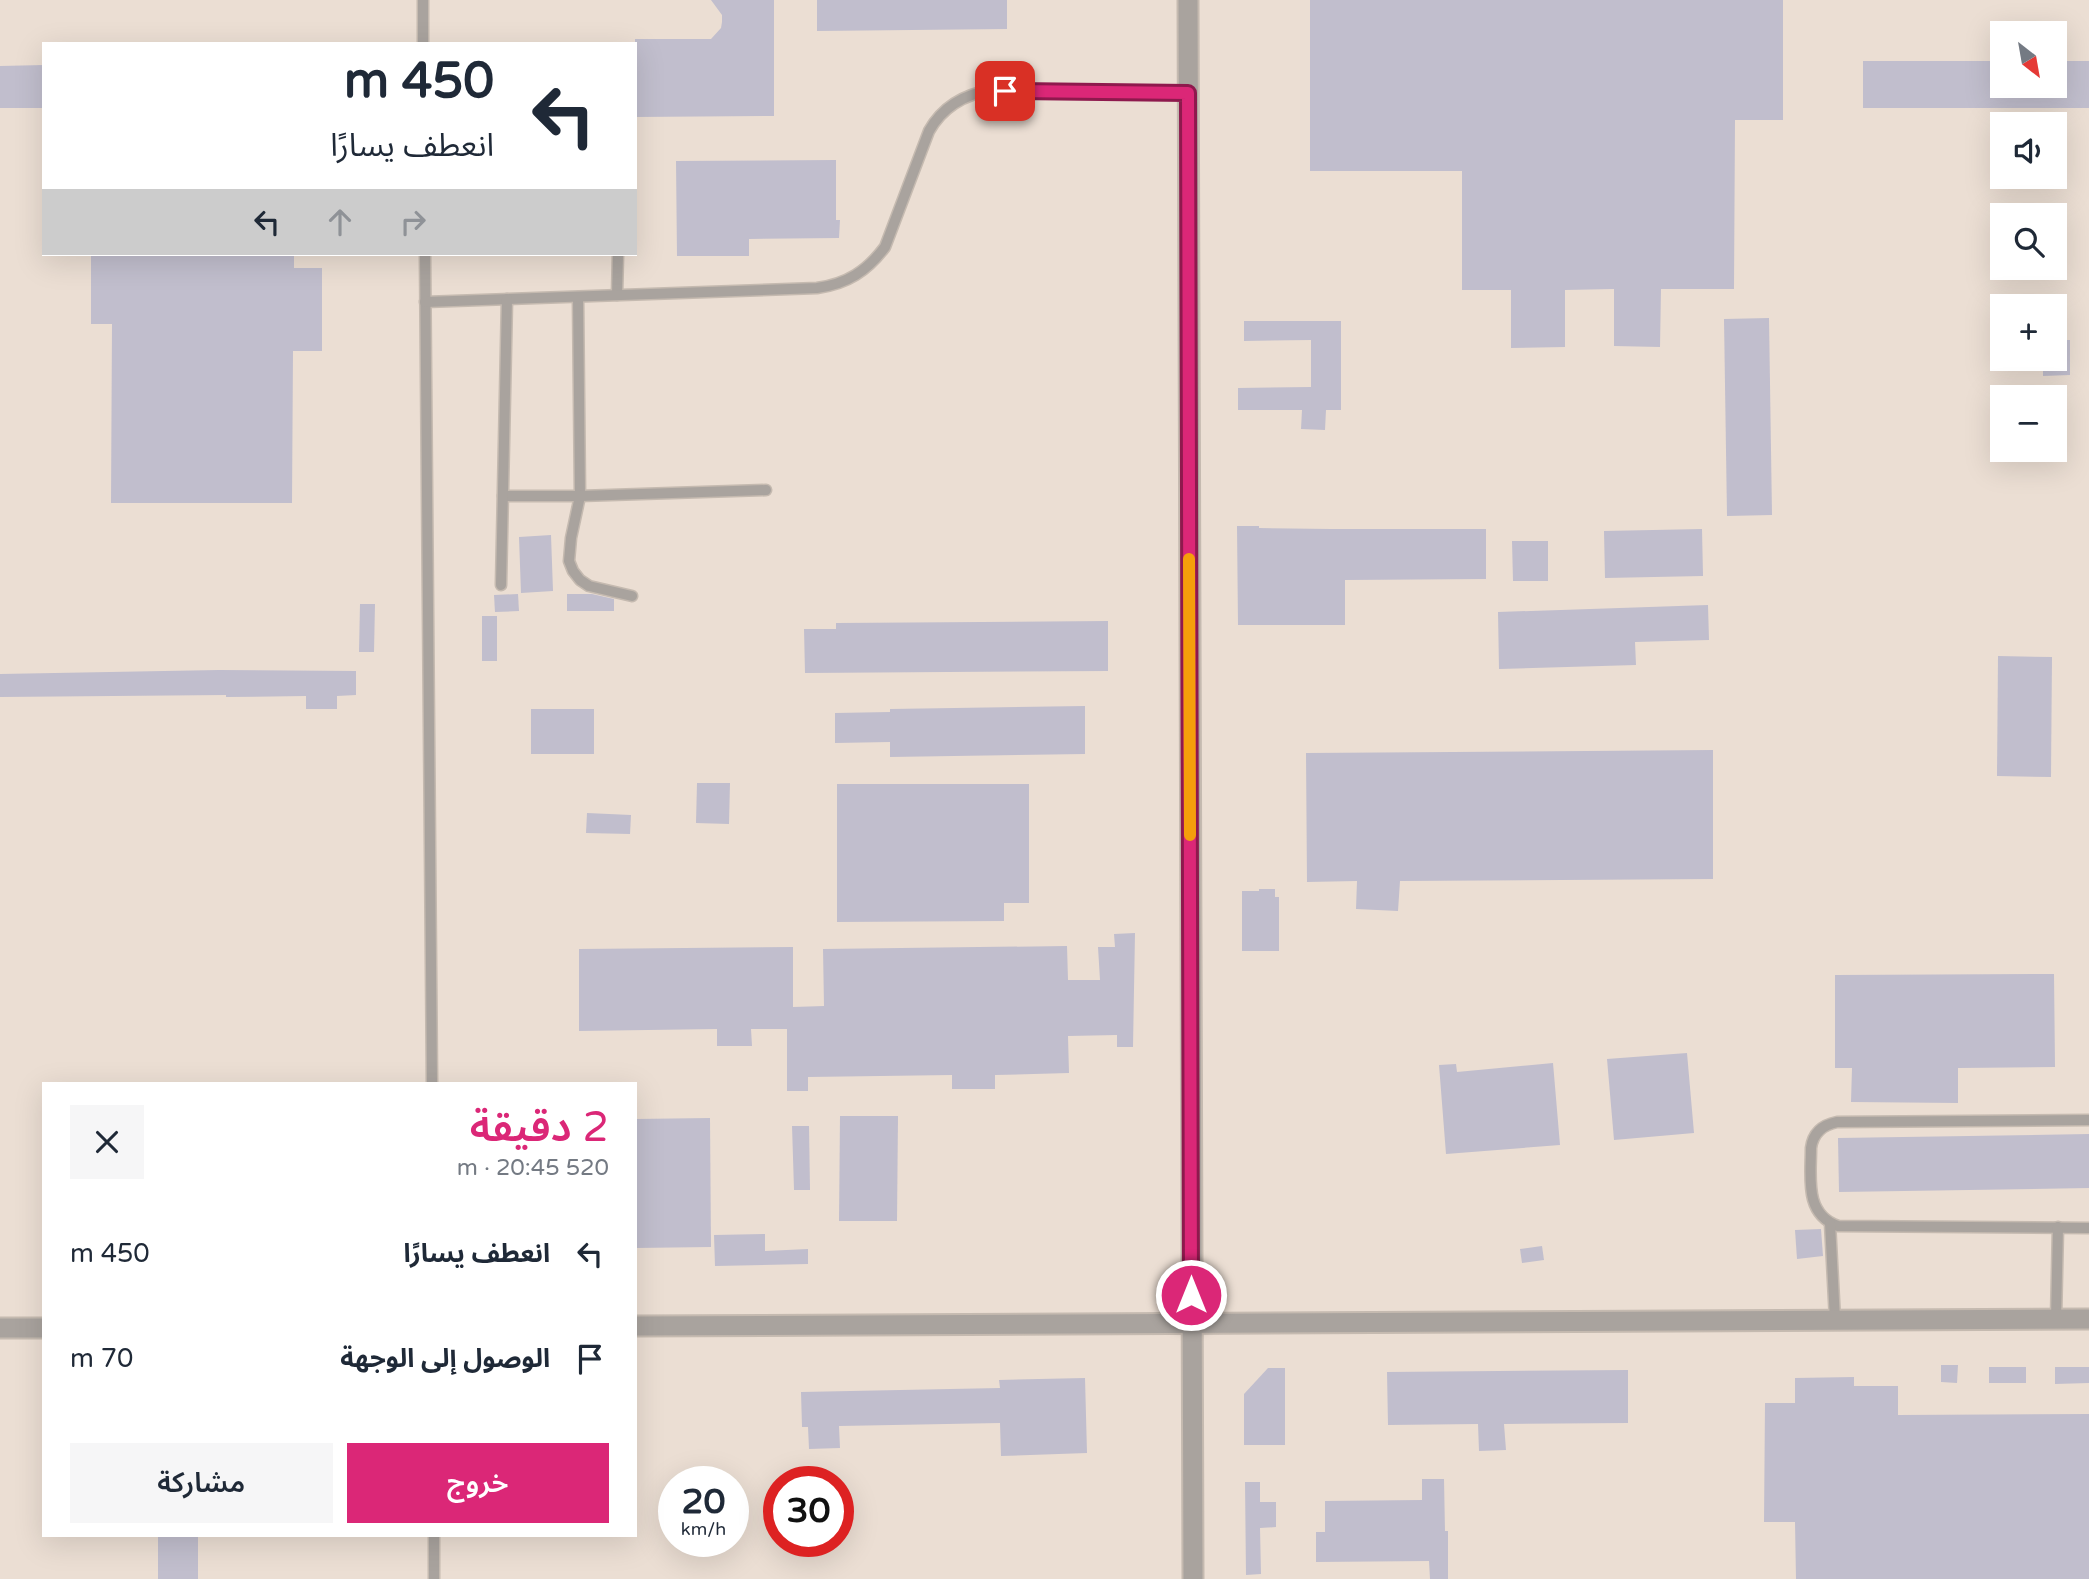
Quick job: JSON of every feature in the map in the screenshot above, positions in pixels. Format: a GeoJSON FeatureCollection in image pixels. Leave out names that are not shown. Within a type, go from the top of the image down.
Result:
{"type":"FeatureCollection","features":[{"type":"Feature","properties":{"kind":"street"},"geometry":{"type":"LineString","coordinates":[[1188,0],[1193,1579]]}},
{"type":"Feature","properties":{"kind":"street"},"geometry":{"type":"LineString","coordinates":[[637,1326],[2089,1319]]}},
{"type":"Feature","properties":{"kind":"street"},"geometry":{"type":"LineString","coordinates":[[0,1328],[42,1328]]}},
{"type":"Feature","properties":{"kind":"lane"},"geometry":{"type":"LineString","coordinates":[[423,0],[423,42]]}},
{"type":"Feature","properties":{"kind":"lane"},"geometry":{"type":"LineString","coordinates":[[425,302],[834,286],[849,280],[876,260],[885,247],[929,131],[945,109],[967,96],[992,90],[1188,93]]}},
{"type":"Feature","properties":{"kind":"lane"},"geometry":{"type":"LineString","coordinates":[[425,256],[432,1082]]}},
{"type":"Feature","properties":{"kind":"lane"},"geometry":{"type":"LineString","coordinates":[[617,295],[618,256]]}},
{"type":"Feature","properties":{"kind":"lane"},"geometry":{"type":"LineString","coordinates":[[578,297],[580,496],[569,561],[580,580],[589,586],[632,596]]}},
{"type":"Feature","properties":{"kind":"lane"},"geometry":{"type":"LineString","coordinates":[[500,585],[507,299]]}},
{"type":"Feature","properties":{"kind":"lane"},"geometry":{"type":"LineString","coordinates":[[503,496],[766,490]]}},
{"type":"Feature","properties":{"kind":"lane"},"geometry":{"type":"LineString","coordinates":[[2089,1120],[1830,1123],[1815,1134],[1811,1148],[1812,1198],[1815,1208],[1830,1223],[1849,1227],[2089,1228]]}},
{"type":"Feature","properties":{"kind":"lane"},"geometry":{"type":"LineString","coordinates":[[1830,1223],[1835,1320]]}},
{"type":"Feature","properties":{"kind":"lane"},"geometry":{"type":"LineString","coordinates":[[2056,1319],[2058,1227]]}},
{"type":"Feature","properties":{"kind":"lane"},"geometry":{"type":"LineString","coordinates":[[434,1537],[435,1579]]}},
{"type":"Feature","properties":{"kind":"building"},"geometry":{"type":"Polygon","coordinates":[[[711,0],[774,0],[774,116],[637,117],[635,39],[711,39],[721,28],[722,15],[711,0]]]}},
{"type":"Feature","properties":{"kind":"building"},"geometry":{"type":"Polygon","coordinates":[[[817,0],[1007,0],[1007,29],[817,31],[817,0]]]}},
{"type":"Feature","properties":{"kind":"building"},"geometry":{"type":"Polygon","coordinates":[[[1310,0],[1783,0],[1783,120],[1735,120],[1734,289],[1661,289],[1660,347],[1614,346],[1614,289],[1565,290],[1565,347],[1511,348],[1511,290],[1462,290],[1462,171],[1310,171],[1310,0]]]}},
{"type":"Feature","properties":{"kind":"building"},"geometry":{"type":"Polygon","coordinates":[[[1863,61],[1990,61],[1990,98],[2067,98],[2067,61],[2089,61],[2089,108],[1863,108],[1863,61]]]}},
{"type":"Feature","properties":{"kind":"building"},"geometry":{"type":"Polygon","coordinates":[[[42,65],[42,108],[0,108],[0,66],[42,65]]]}},
{"type":"Feature","properties":{"kind":"building"},"geometry":{"type":"Polygon","coordinates":[[[836,160],[836,220],[840,220],[839,238],[749,239],[749,256],[677,256],[676,161],[836,160]]]}},
{"type":"Feature","properties":{"kind":"building"},"geometry":{"type":"Polygon","coordinates":[[[91,256],[294,256],[294,268],[322,268],[322,351],[293,351],[292,503],[111,503],[112,324],[91,324],[91,256]]]}},
{"type":"Feature","properties":{"kind":"building"},"geometry":{"type":"Polygon","coordinates":[[[1769,318],[1772,515],[1727,516],[1724,319],[1769,318]]]}},
{"type":"Feature","properties":{"kind":"building"},"geometry":{"type":"Polygon","coordinates":[[[1244,321],[1341,321],[1341,410],[1326,410],[1325,430],[1301,429],[1302,410],[1238,410],[1238,388],[1311,387],[1311,340],[1244,341],[1244,321]]]}},
{"type":"Feature","properties":{"kind":"building"},"geometry":{"type":"Polygon","coordinates":[[[2067,340],[2070,340],[2070,375],[2043,376],[2043,371],[2067,371],[2067,340]]]}},
{"type":"Feature","properties":{"kind":"building"},"geometry":{"type":"Polygon","coordinates":[[[1237,526],[1486,529],[1486,579],[1345,580],[1345,625],[1238,625],[1237,526]]]}},
{"type":"Feature","properties":{"kind":"building"},"geometry":{"type":"Polygon","coordinates":[[[1702,529],[1703,576],[1605,578],[1604,531],[1702,529]]]}},
{"type":"Feature","properties":{"kind":"building"},"geometry":{"type":"Polygon","coordinates":[[[551,535],[553,591],[521,593],[519,537],[551,535]]]}},
{"type":"Feature","properties":{"kind":"building"},"geometry":{"type":"Polygon","coordinates":[[[1512,541],[1548,541],[1548,581],[1513,581],[1512,541]]]}},
{"type":"Feature","properties":{"kind":"building"},"geometry":{"type":"Polygon","coordinates":[[[518,594],[519,611],[495,612],[494,595],[518,594]]]}},
{"type":"Feature","properties":{"kind":"building"},"geometry":{"type":"Polygon","coordinates":[[[567,594],[592,594],[614,599],[614,611],[567,611],[567,594]]]}},
{"type":"Feature","properties":{"kind":"building"},"geometry":{"type":"Polygon","coordinates":[[[360,604],[375,604],[374,652],[359,652],[360,604]]]}},
{"type":"Feature","properties":{"kind":"building"},"geometry":{"type":"Polygon","coordinates":[[[1708,605],[1709,640],[1635,642],[1636,665],[1499,669],[1498,612],[1708,605]]]}},
{"type":"Feature","properties":{"kind":"building"},"geometry":{"type":"Polygon","coordinates":[[[482,616],[497,616],[497,661],[482,661],[482,616]]]}},
{"type":"Feature","properties":{"kind":"building"},"geometry":{"type":"Polygon","coordinates":[[[1108,621],[1108,671],[805,673],[804,629],[836,629],[836,623],[1108,621]]]}},
{"type":"Feature","properties":{"kind":"building"},"geometry":{"type":"Polygon","coordinates":[[[1998,656],[2052,657],[2051,777],[1997,776],[1998,656]]]}},
{"type":"Feature","properties":{"kind":"building"},"geometry":{"type":"Polygon","coordinates":[[[219,670],[356,671],[356,695],[337,696],[337,709],[306,709],[306,696],[0,697],[0,674],[219,670]]]}},
{"type":"Feature","properties":{"kind":"building"},"geometry":{"type":"Polygon","coordinates":[[[1085,706],[1085,754],[890,757],[890,742],[835,743],[835,713],[890,712],[890,709],[1085,706]]]}},
{"type":"Feature","properties":{"kind":"building"},"geometry":{"type":"Polygon","coordinates":[[[531,709],[594,709],[594,754],[531,754],[531,709]]]}},
{"type":"Feature","properties":{"kind":"building"},"geometry":{"type":"Polygon","coordinates":[[[1713,750],[1713,879],[1400,881],[1398,911],[1356,909],[1357,881],[1307,882],[1306,753],[1713,750]]]}},
{"type":"Feature","properties":{"kind":"building"},"geometry":{"type":"Polygon","coordinates":[[[697,783],[730,783],[729,824],[696,823],[697,783]]]}},
{"type":"Feature","properties":{"kind":"building"},"geometry":{"type":"Polygon","coordinates":[[[837,784],[1029,784],[1029,903],[1004,903],[1004,921],[837,922],[837,784]]]}},
{"type":"Feature","properties":{"kind":"building"},"geometry":{"type":"Polygon","coordinates":[[[587,813],[631,815],[630,834],[586,833],[587,813]]]}},
{"type":"Feature","properties":{"kind":"building"},"geometry":{"type":"Polygon","coordinates":[[[1275,889],[1275,897],[1279,897],[1279,951],[1242,951],[1242,891],[1275,889]]]}},
{"type":"Feature","properties":{"kind":"building"},"geometry":{"type":"Polygon","coordinates":[[[1135,933],[1133,1047],[1117,1047],[1117,1035],[1068,1036],[1069,1073],[995,1075],[995,1089],[952,1089],[952,1075],[808,1077],[808,1091],[787,1091],[787,1029],[751,1029],[752,1046],[717,1046],[717,1029],[579,1031],[579,949],[793,947],[793,1007],[824,1006],[823,949],[1067,946],[1068,980],[1100,980],[1098,947],[1115,947],[1114,934],[1135,933]]]}},
{"type":"Feature","properties":{"kind":"building"},"geometry":{"type":"Polygon","coordinates":[[[2054,974],[2055,1067],[1958,1068],[1958,1103],[1851,1102],[1852,1068],[1835,1068],[1835,975],[2054,974]]]}},
{"type":"Feature","properties":{"kind":"building"},"geometry":{"type":"Polygon","coordinates":[[[1687,1053],[1694,1133],[1614,1140],[1607,1059],[1687,1053]]]}},
{"type":"Feature","properties":{"kind":"building"},"geometry":{"type":"Polygon","coordinates":[[[1553,1063],[1560,1145],[1446,1154],[1439,1065],[1456,1064],[1457,1072],[1553,1063]]]}},
{"type":"Feature","properties":{"kind":"building"},"geometry":{"type":"Polygon","coordinates":[[[840,1116],[898,1116],[897,1221],[839,1221],[840,1116]]]}},
{"type":"Feature","properties":{"kind":"building"},"geometry":{"type":"Polygon","coordinates":[[[710,1118],[711,1247],[637,1248],[637,1119],[710,1118]]]}},
{"type":"Feature","properties":{"kind":"building"},"geometry":{"type":"Polygon","coordinates":[[[792,1126],[809,1126],[810,1190],[794,1190],[792,1126]]]}},
{"type":"Feature","properties":{"kind":"building"},"geometry":{"type":"Polygon","coordinates":[[[2089,1134],[2089,1188],[1839,1192],[1838,1138],[2089,1134]]]}},
{"type":"Feature","properties":{"kind":"building"},"geometry":{"type":"Polygon","coordinates":[[[1821,1229],[1823,1256],[1797,1259],[1795,1230],[1821,1229]]]}},
{"type":"Feature","properties":{"kind":"building"},"geometry":{"type":"Polygon","coordinates":[[[765,1234],[765,1251],[808,1249],[808,1264],[715,1266],[714,1235],[765,1234]]]}},
{"type":"Feature","properties":{"kind":"building"},"geometry":{"type":"Polygon","coordinates":[[[1542,1246],[1544,1260],[1522,1263],[1520,1249],[1542,1246]]]}},
{"type":"Feature","properties":{"kind":"building"},"geometry":{"type":"Polygon","coordinates":[[[1941,1365],[1958,1365],[1957,1383],[1941,1382],[1941,1365]]]}},
{"type":"Feature","properties":{"kind":"building"},"geometry":{"type":"Polygon","coordinates":[[[1989,1367],[2026,1367],[2026,1383],[1989,1383],[1989,1367]]]}},
{"type":"Feature","properties":{"kind":"building"},"geometry":{"type":"Polygon","coordinates":[[[2055,1367],[2089,1367],[2089,1383],[2055,1384],[2055,1367]]]}},
{"type":"Feature","properties":{"kind":"building"},"geometry":{"type":"Polygon","coordinates":[[[1268,1368],[1285,1368],[1285,1445],[1244,1445],[1244,1394],[1268,1368]]]}},
{"type":"Feature","properties":{"kind":"building"},"geometry":{"type":"Polygon","coordinates":[[[1628,1370],[1628,1423],[1504,1424],[1506,1450],[1479,1451],[1478,1424],[1388,1425],[1387,1372],[1628,1370]]]}},
{"type":"Feature","properties":{"kind":"building"},"geometry":{"type":"Polygon","coordinates":[[[1854,1377],[1854,1386],[1898,1386],[1898,1415],[2089,1414],[2089,1579],[1796,1579],[1795,1522],[1764,1522],[1765,1403],[1795,1403],[1795,1378],[1854,1377]]]}},
{"type":"Feature","properties":{"kind":"building"},"geometry":{"type":"Polygon","coordinates":[[[1085,1378],[1087,1453],[1001,1456],[1000,1423],[839,1426],[840,1448],[809,1449],[808,1427],[802,1427],[801,1392],[1000,1388],[999,1380],[1085,1378]]]}},
{"type":"Feature","properties":{"kind":"building"},"geometry":{"type":"Polygon","coordinates":[[[1422,1479],[1444,1479],[1448,1579],[1430,1579],[1429,1561],[1316,1562],[1316,1532],[1325,1532],[1325,1501],[1422,1500],[1422,1479]]]}},
{"type":"Feature","properties":{"kind":"building"},"geometry":{"type":"Polygon","coordinates":[[[1245,1482],[1260,1482],[1260,1502],[1276,1502],[1276,1527],[1260,1528],[1261,1574],[1246,1575],[1245,1482]]]}},
{"type":"Feature","properties":{"kind":"building"},"geometry":{"type":"Polygon","coordinates":[[[158,1537],[198,1537],[198,1579],[158,1579],[158,1537]]]}},
{"type":"Feature","properties":{"kind":"slow traffic"},"geometry":{"type":"LineString","coordinates":[[1189,559],[1190,835]]}},
{"type":"Feature","properties":{"kind":"route"},"geometry":{"type":"LineString","coordinates":[[1005,91],[1188,93],[1191,1295]]}}]}
